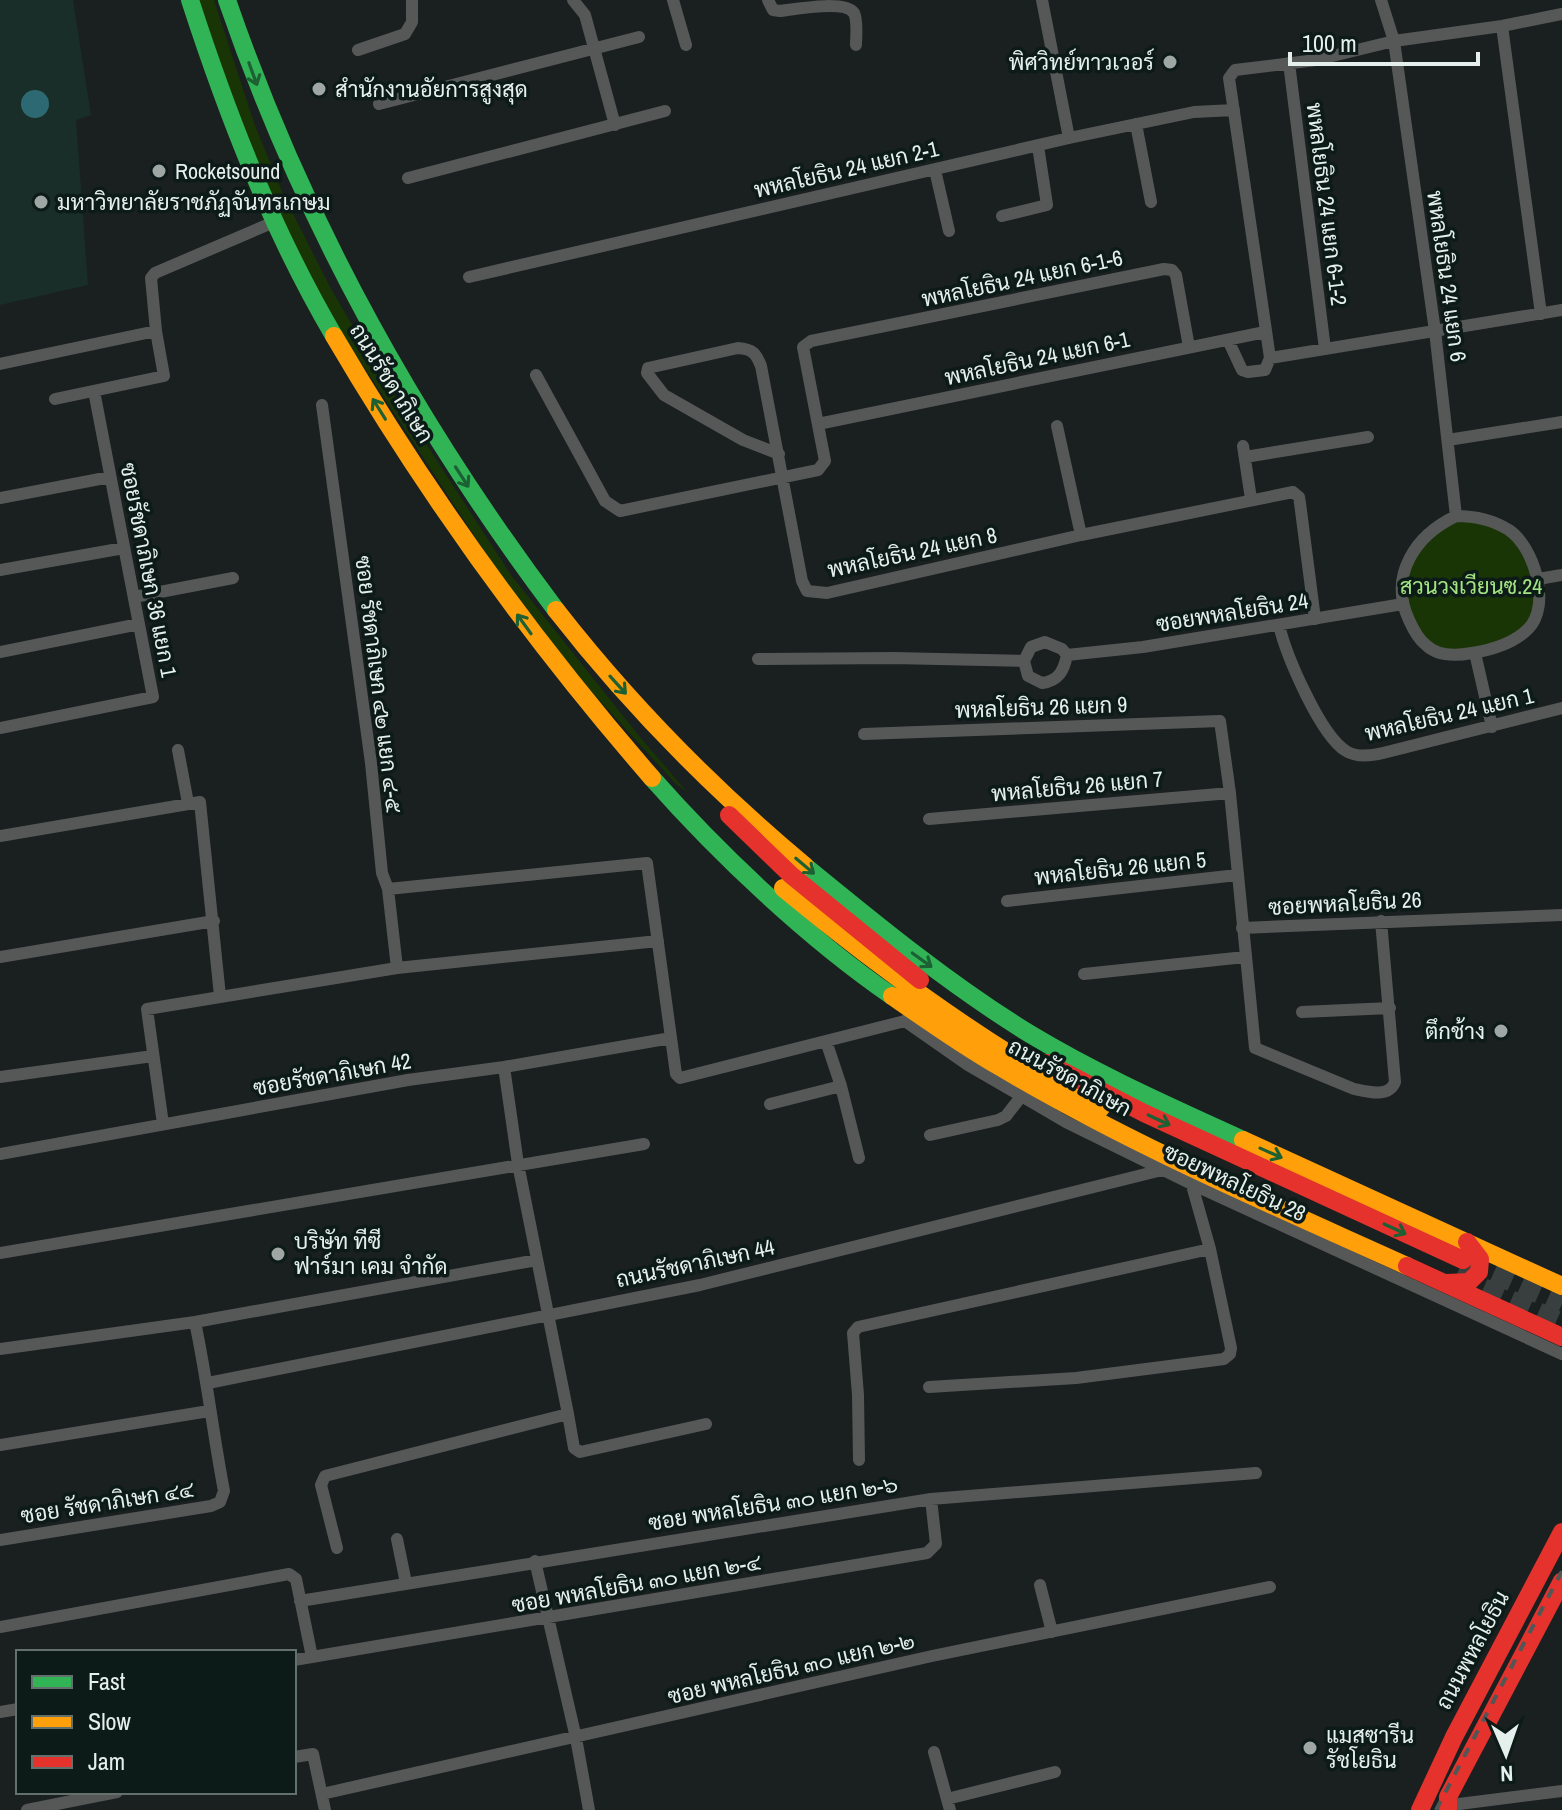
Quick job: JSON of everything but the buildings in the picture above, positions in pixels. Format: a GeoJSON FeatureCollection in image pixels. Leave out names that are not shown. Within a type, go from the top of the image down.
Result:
{"type":"FeatureCollection","features":[{"type":"Feature","properties":{"kind":"main road","name":"ถนนรัชดาภิเษก"},"geometry":{"type":"LineString","coordinates":[[190,0],[211,63],[274,222],[339,345],[456,528],[545,653],[626,750],[756,882],[909,1016],[1064,1105],[1186,1164],[1457,1265],[1562,1286]]}},
{"type":"Feature","properties":{"kind":"main road","name":"ถนนรัชดาภิเษก"},"geometry":{"type":"LineString","coordinates":[[227,0],[271,124],[302,195],[354,299],[396,371],[459,473],[533,580],[584,646],[652,724],[764,831],[812,872],[912,952],[1001,1015],[1078,1061],[1183,1113],[1457,1265],[1562,1337]]}},
{"type":"Feature","properties":{"kind":"main road","name":"ถนนรัชดาภิเษก"},"geometry":{"type":"LineString","coordinates":[[626,750],[826,925],[968,1032],[1139,1128],[1457,1265]]}},
{"type":"Feature","properties":{"kind":"main road","name":"ถนนพหลโยธิน"},"geometry":{"type":"LineString","coordinates":[[1424,1802],[1454,1737],[1562,1532]]}},
{"type":"Feature","properties":{"kind":"main road","name":"ถนนพหลโยธิน"},"geometry":{"type":"LineString","coordinates":[[1454,1808],[1448,1797],[1562,1552]]}},
{"type":"Feature","properties":{"kind":"main road","name":"ถนนพหลโยธิน"},"geometry":{"type":"LineString","coordinates":[[1424,1802],[1443,1778],[1562,1581]]}},
{"type":"Feature","properties":{"kind":"main road"},"geometry":{"type":"LineString","coordinates":[[1454,1808],[1562,1603]]}},
{"type":"Feature","properties":{"kind":"street"},"geometry":{"type":"LineString","coordinates":[[358,50],[405,34],[412,22],[412,0]]}},
{"type":"Feature","properties":{"kind":"street"},"geometry":{"type":"LineString","coordinates":[[573,0],[585,15],[615,125]]}},
{"type":"Feature","properties":{"kind":"street"},"geometry":{"type":"LineString","coordinates":[[673,0],[686,45]]}},
{"type":"Feature","properties":{"kind":"street"},"geometry":{"type":"LineString","coordinates":[[768,0],[773,10],[780,11],[842,3],[855,16],[856,45]]}},
{"type":"Feature","properties":{"kind":"street"},"geometry":{"type":"LineString","coordinates":[[1042,0],[1069,138]]}},
{"type":"Feature","properties":{"kind":"street","name":"พหลโยธิน 24 แยก 6"},"geometry":{"type":"LineString","coordinates":[[1381,0],[1394,41],[1435,331],[1456,516]]}},
{"type":"Feature","properties":{"kind":"street"},"geometry":{"type":"LineString","coordinates":[[1228,340],[1235,360],[1245,371],[1265,370],[1270,355],[1230,73],[1316,60],[1394,41],[1562,14]]}},
{"type":"Feature","properties":{"kind":"street"},"geometry":{"type":"LineString","coordinates":[[1502,26],[1541,314]]}},
{"type":"Feature","properties":{"kind":"street"},"geometry":{"type":"LineString","coordinates":[[379,104],[639,37]]}},
{"type":"Feature","properties":{"kind":"street","name":"พหลโยธิน 24 แยก 6-1-2"},"geometry":{"type":"LineString","coordinates":[[1289,63],[1325,349]]}},
{"type":"Feature","properties":{"kind":"street","name":"พหลโยธิน 24 แยก 2-1"},"geometry":{"type":"LineString","coordinates":[[469,277],[1069,138],[1194,112],[1234,110]]}},
{"type":"Feature","properties":{"kind":"street"},"geometry":{"type":"LineString","coordinates":[[408,178],[665,111]]}},
{"type":"Feature","properties":{"kind":"street"},"geometry":{"type":"LineString","coordinates":[[1136,124],[1151,202]]}},
{"type":"Feature","properties":{"kind":"street"},"geometry":{"type":"LineString","coordinates":[[1002,216],[1047,205],[1038,146]]}},
{"type":"Feature","properties":{"kind":"street"},"geometry":{"type":"LineString","coordinates":[[935,170],[949,231]]}},
{"type":"Feature","properties":{"kind":"street"},"geometry":{"type":"LineString","coordinates":[[55,399],[164,376],[150,283],[155,273],[274,222]]}},
{"type":"Feature","properties":{"kind":"street","name":"พหลโยธิน 24 แยก 6-1-6"},"geometry":{"type":"LineString","coordinates":[[818,424],[803,347],[811,341],[1164,269],[1172,270],[1176,275],[1189,347]]}},
{"type":"Feature","properties":{"kind":"street"},"geometry":{"type":"LineString","coordinates":[[1270,355],[1325,349],[1562,310]]}},
{"type":"Feature","properties":{"kind":"street"},"geometry":{"type":"LineString","coordinates":[[0,364],[156,331]]}},
{"type":"Feature","properties":{"kind":"street","name":"พหลโยธิน 24 แยก 6-1"},"geometry":{"type":"LineString","coordinates":[[818,424],[1265,332]]}},
{"type":"Feature","properties":{"kind":"street","name":"พหลโยธิน 24 แยก 8"},"geometry":{"type":"LineString","coordinates":[[779,454],[743,440],[678,403],[655,386],[647,373],[648,368],[738,348],[749,349],[756,355],[761,366],[784,477],[802,581],[807,591],[827,593],[1081,535],[1293,492],[1299,497],[1315,619]]}},
{"type":"Feature","properties":{"kind":"street"},"geometry":{"type":"LineString","coordinates":[[536,375],[605,501],[613,508],[628,510],[818,470],[824,466],[818,424]]}},
{"type":"Feature","properties":{"kind":"street","name":"ซอยรัชดาภิเษก 36 แยก 1"},"geometry":{"type":"LineString","coordinates":[[0,728],[153,697],[94,391]]}},
{"type":"Feature","properties":{"kind":"street","name":"ซอย รัชดาภิเษก ๔๒ แยก ๔-๕"},"geometry":{"type":"LineString","coordinates":[[322,405],[397,968]]}},
{"type":"Feature","properties":{"kind":"street"},"geometry":{"type":"LineString","coordinates":[[1448,440],[1562,422]]}},
{"type":"Feature","properties":{"kind":"street"},"geometry":{"type":"LineString","coordinates":[[1057,426],[1081,535]]}},
{"type":"Feature","properties":{"kind":"street"},"geometry":{"type":"LineString","coordinates":[[1251,499],[1244,451],[1368,437]]}},
{"type":"Feature","properties":{"kind":"street"},"geometry":{"type":"LineString","coordinates":[[0,498],[110,477]]}},
{"type":"Feature","properties":{"kind":"street"},"geometry":{"type":"LineString","coordinates":[[1456,516],[1486,519],[1508,530],[1523,546],[1538,579],[1537,613],[1528,629],[1500,646],[1475,653],[1448,655],[1429,648],[1414,630],[1403,604],[1405,567],[1414,549],[1433,529],[1456,516]]}},
{"type":"Feature","properties":{"kind":"street"},"geometry":{"type":"LineString","coordinates":[[0,570],[124,548]]}},
{"type":"Feature","properties":{"kind":"street"},"geometry":{"type":"LineString","coordinates":[[1538,579],[1562,575]]}},
{"type":"Feature","properties":{"kind":"street"},"geometry":{"type":"LineString","coordinates":[[134,597],[233,578]]}},
{"type":"Feature","properties":{"kind":"street","name":"ซอยพหลโยธิน 24"},"geometry":{"type":"LineString","coordinates":[[758,659],[1024,661],[1026,654],[1038,643],[1053,645],[1067,655],[1143,647],[1403,604]]}},
{"type":"Feature","properties":{"kind":"street"},"geometry":{"type":"LineString","coordinates":[[0,652],[139,624]]}},
{"type":"Feature","properties":{"kind":"street","name":"พหลโยธิน 24 แยก 1"},"geometry":{"type":"LineString","coordinates":[[1279,625],[1282,639],[1315,712],[1344,750],[1355,755],[1370,756],[1562,708]]}},
{"type":"Feature","properties":{"kind":"street"},"geometry":{"type":"LineString","coordinates":[[1475,653],[1492,727]]}},
{"type":"Feature","properties":{"kind":"street"},"geometry":{"type":"LineString","coordinates":[[1024,661],[1024,669],[1035,681],[1050,682],[1062,672],[1067,655]]}},
{"type":"Feature","properties":{"kind":"street","name":"พหลโยธิน 26 แยก 9"},"geometry":{"type":"LineString","coordinates":[[864,734],[1220,721]]}},
{"type":"Feature","properties":{"kind":"street","name":"ซอยพหลโยธิน 26"},"geometry":{"type":"LineString","coordinates":[[1220,721],[1242,928],[1562,915]]}},
{"type":"Feature","properties":{"kind":"street"},"geometry":{"type":"LineString","coordinates":[[178,750],[188,803]]}},
{"type":"Feature","properties":{"kind":"street","name":"พหลโยธิน 26 แยก 7"},"geometry":{"type":"LineString","coordinates":[[929,819],[1230,793]]}},
{"type":"Feature","properties":{"kind":"street"},"geometry":{"type":"LineString","coordinates":[[0,836],[200,802],[220,996]]}},
{"type":"Feature","properties":{"kind":"street"},"geometry":{"type":"LineString","coordinates":[[388,889],[647,863],[676,1074],[680,1078],[826,1041],[909,1016]]}},
{"type":"Feature","properties":{"kind":"street","name":"พหลโยธิน 26 แยก 5"},"geometry":{"type":"LineString","coordinates":[[1007,901],[1237,875]]}},
{"type":"Feature","properties":{"kind":"street"},"geometry":{"type":"LineString","coordinates":[[0,957],[214,921]]}},
{"type":"Feature","properties":{"kind":"street"},"geometry":{"type":"LineString","coordinates":[[1242,928],[1255,1048],[1354,1089],[1371,1093],[1388,1091],[1395,1082],[1381,921]]}},
{"type":"Feature","properties":{"kind":"street"},"geometry":{"type":"LineString","coordinates":[[163,1124],[147,1009],[397,968],[658,941]]}},
{"type":"Feature","properties":{"kind":"street"},"geometry":{"type":"LineString","coordinates":[[1084,974],[1245,957]]}},
{"type":"Feature","properties":{"kind":"street"},"geometry":{"type":"LineString","coordinates":[[1302,1012],[1390,1008]]}},
{"type":"Feature","properties":{"kind":"street","name":"ซอยพหลโยธิน 28"},"geometry":{"type":"LineString","coordinates":[[909,1016],[1020,1098],[1164,1171],[1562,1354]]}},
{"type":"Feature","properties":{"kind":"street","name":"ซอยรัชดาภิเษก 42"},"geometry":{"type":"LineString","coordinates":[[0,1154],[408,1080],[671,1038]]}},
{"type":"Feature","properties":{"kind":"street"},"geometry":{"type":"LineString","coordinates":[[826,1041],[859,1158]]}},
{"type":"Feature","properties":{"kind":"street"},"geometry":{"type":"LineString","coordinates":[[0,1077],[153,1056]]}},
{"type":"Feature","properties":{"kind":"street"},"geometry":{"type":"LineString","coordinates":[[504,1067],[518,1164],[574,1448],[580,1452],[706,1424]]}},
{"type":"Feature","properties":{"kind":"street"},"geometry":{"type":"LineString","coordinates":[[770,1104],[841,1086]]}},
{"type":"Feature","properties":{"kind":"street"},"geometry":{"type":"LineString","coordinates":[[930,1135],[998,1120],[1006,1116],[1020,1098]]}},
{"type":"Feature","properties":{"kind":"street"},"geometry":{"type":"LineString","coordinates":[[0,1253],[644,1144]]}},
{"type":"Feature","properties":{"kind":"street"},"geometry":{"type":"LineString","coordinates":[[929,1387],[1076,1378],[1224,1359],[1230,1354],[1210,1249],[1186,1164]]}},
{"type":"Feature","properties":{"kind":"street","name":"ถนนรัชดาภิเษก 44"},"geometry":{"type":"LineString","coordinates":[[208,1383],[700,1285],[1186,1164]]}},
{"type":"Feature","properties":{"kind":"street"},"geometry":{"type":"LineString","coordinates":[[859,1460],[853,1333],[858,1327],[1210,1249]]}},
{"type":"Feature","properties":{"kind":"street"},"geometry":{"type":"LineString","coordinates":[[0,1349],[195,1322],[537,1260]]}},
{"type":"Feature","properties":{"kind":"street"},"geometry":{"type":"LineString","coordinates":[[0,1445],[209,1411],[208,1383],[195,1322]]}},
{"type":"Feature","properties":{"kind":"street","name":"ซอย รัชดาภิเษก ๔๔"},"geometry":{"type":"LineString","coordinates":[[0,1540],[211,1506],[220,1502],[224,1491],[209,1411]]}},
{"type":"Feature","properties":{"kind":"street"},"geometry":{"type":"LineString","coordinates":[[337,1548],[321,1485],[325,1476],[568,1414]]}},
{"type":"Feature","properties":{"kind":"street","name":"ซอย พหลโยธิน ๓๐ แยก ๒-๖"},"geometry":{"type":"LineString","coordinates":[[300,1601],[931,1499],[1256,1473]]}},
{"type":"Feature","properties":{"kind":"street","name":"ซอย พหลโยธิน ๓๐ แยก ๒-๔"},"geometry":{"type":"LineString","coordinates":[[296,1660],[927,1553],[936,1544],[931,1499]]}},
{"type":"Feature","properties":{"kind":"street"},"geometry":{"type":"LineString","coordinates":[[397,1539],[406,1583]]}},
{"type":"Feature","properties":{"kind":"street"},"geometry":{"type":"LineString","coordinates":[[535,1561],[576,1738],[589,1810]]}},
{"type":"Feature","properties":{"kind":"street"},"geometry":{"type":"LineString","coordinates":[[0,1627],[289,1574],[296,1579],[312,1657]]}},
{"type":"Feature","properties":{"kind":"street"},"geometry":{"type":"LineString","coordinates":[[1040,1585],[1052,1632]]}},
{"type":"Feature","properties":{"kind":"street","name":"ซอย พหลโยธิน ๓๐ แยก ๒-๒"},"geometry":{"type":"LineString","coordinates":[[322,1794],[932,1656],[1270,1587]]}},
{"type":"Feature","properties":{"kind":"street"},"geometry":{"type":"LineString","coordinates":[[934,1752],[948,1804],[1055,1772]]}},
{"type":"Feature","properties":{"kind":"street"},"geometry":{"type":"LineString","coordinates":[[296,1757],[313,1754],[325,1810]]}},
{"type":"Feature","properties":{"kind":"street"},"geometry":{"type":"LineString","coordinates":[[1454,1808],[1562,1791]]}},
{"type":"Feature","properties":{"kind":"street"},"geometry":{"type":"LineString","coordinates":[[27,1810],[107,1794]]}},
{"type":"Feature","properties":{"kind":"shaded area","name":"มหาวิทยาลัยราชภัฏจันทรเกษม"},"geometry":{"type":"Polygon","coordinates":[[[0,0],[73,0],[91,115],[76,120],[88,285],[0,305],[0,0]]]}},
{"type":"Feature","properties":{"kind":"green space"},"geometry":{"type":"Polygon","coordinates":[[[199,0],[214,0],[254,123],[283,194],[330,287],[379,371],[511,575],[687,792],[676,784],[538,633],[334,321],[288,235],[236,109],[199,0]]]}},
{"type":"Feature","properties":{"kind":"green space","name":"สวนวงเวียนซ.24"},"geometry":{"type":"Polygon","coordinates":[[[1475,517],[1505,528],[1538,579],[1537,613],[1521,634],[1494,647],[1448,655],[1421,641],[1405,610],[1403,580],[1418,543],[1446,521],[1475,517]]]}},
{"type":"Feature","properties":{"kind":"water"},"geometry":{"type":"Polygon","coordinates":[[[35,90],[45,94],[49,104],[45,114],[35,118],[25,114],[21,104],[25,94],[35,90]]]}},
{"type":"Feature","properties":{"kind":"tunnel"},"geometry":{"type":"LineString","coordinates":[[1466,1261],[1562,1304]]}},
{"type":"Feature","properties":{"kind":"tunnel"},"geometry":{"type":"LineString","coordinates":[[1456,1276],[1562,1323]]}},
{"type":"Feature","properties":{"kind":"railway"},"geometry":{"type":"LineString","coordinates":[[1436,1810],[1562,1571]]}},
{"type":"Feature","properties":{"kind":"traffic: fast"},"geometry":{"type":"LineString","coordinates":[[190,0],[253,172],[291,255],[334,336]]}},
{"type":"Feature","properties":{"kind":"traffic: fast"},"geometry":{"type":"LineString","coordinates":[[227,0],[291,162],[368,318],[410,394],[456,467],[556,610]]}},
{"type":"Feature","properties":{"kind":"traffic: fast"},"geometry":{"type":"LineString","coordinates":[[652,778],[766,894],[892,996]]}},
{"type":"Feature","properties":{"kind":"traffic: fast"},"geometry":{"type":"LineString","coordinates":[[805,866],[943,975],[1030,1034],[1108,1077],[1243,1140]]}},
{"type":"Feature","properties":{"kind":"traffic: slow"},"geometry":{"type":"LineString","coordinates":[[334,336],[406,452],[483,564],[565,673],[652,778]]}},
{"type":"Feature","properties":{"kind":"traffic: slow"},"geometry":{"type":"LineString","coordinates":[[556,610],[613,679],[674,745],[805,866]]}},
{"type":"Feature","properties":{"kind":"traffic: slow"},"geometry":{"type":"LineString","coordinates":[[783,888],[937,1006],[1017,1059],[1101,1108]]}},
{"type":"Feature","properties":{"kind":"traffic: slow"},"geometry":{"type":"LineString","coordinates":[[892,996],[986,1059],[1099,1122],[1200,1172],[1407,1266]]}},
{"type":"Feature","properties":{"kind":"traffic: slow"},"geometry":{"type":"LineString","coordinates":[[1243,1140],[1562,1286]]}},
{"type":"Feature","properties":{"kind":"traffic: jam"},"geometry":{"type":"LineString","coordinates":[[729,815],[791,875],[920,980]]}},
{"type":"Feature","properties":{"kind":"traffic: jam"},"geometry":{"type":"LineString","coordinates":[[1047,1063],[1144,1113],[1463,1260]]}},
{"type":"Feature","properties":{"kind":"traffic: jam"},"geometry":{"type":"LineString","coordinates":[[1447,1283],[1469,1282],[1479,1272],[1480,1259],[1467,1242]]}},
{"type":"Feature","properties":{"kind":"traffic: jam"},"geometry":{"type":"LineString","coordinates":[[1407,1266],[1562,1337]]}},
{"type":"Feature","properties":{"kind":"traffic: jam"},"geometry":{"type":"LineString","coordinates":[[1420,1810],[1454,1737],[1562,1532]]}},
{"type":"Feature","properties":{"kind":"traffic: jam"},"geometry":{"type":"LineString","coordinates":[[1448,1810],[1448,1797],[1562,1581]]}},
{"type":"Feature","properties":{"kind":"place","name":"พิศวิทย์ทาวเวอร์"},"geometry":{"type":"Point","coordinates":[1170,62]}},
{"type":"Feature","properties":{"kind":"place","name":"สำนักงานอัยการสูงสุด"},"geometry":{"type":"Point","coordinates":[319,89]}},
{"type":"Feature","properties":{"kind":"place","name":"Rocketsound"},"geometry":{"type":"Point","coordinates":[159,171]}},
{"type":"Feature","properties":{"kind":"place","name":"มหาวิทยาลัยราชภัฏจันทรเกษม"},"geometry":{"type":"Point","coordinates":[41,202]}},
{"type":"Feature","properties":{"kind":"place","name":"ตึกช้าง"},"geometry":{"type":"Point","coordinates":[1501,1031]}},
{"type":"Feature","properties":{"kind":"place","name":"บริษัท ทีซี ฟาร์มา เคม จำกัด"},"geometry":{"type":"Point","coordinates":[278,1254]}},
{"type":"Feature","properties":{"kind":"place","name":"แมสซารีน รัชโยธิน"},"geometry":{"type":"Point","coordinates":[1310,1748]}}]}
